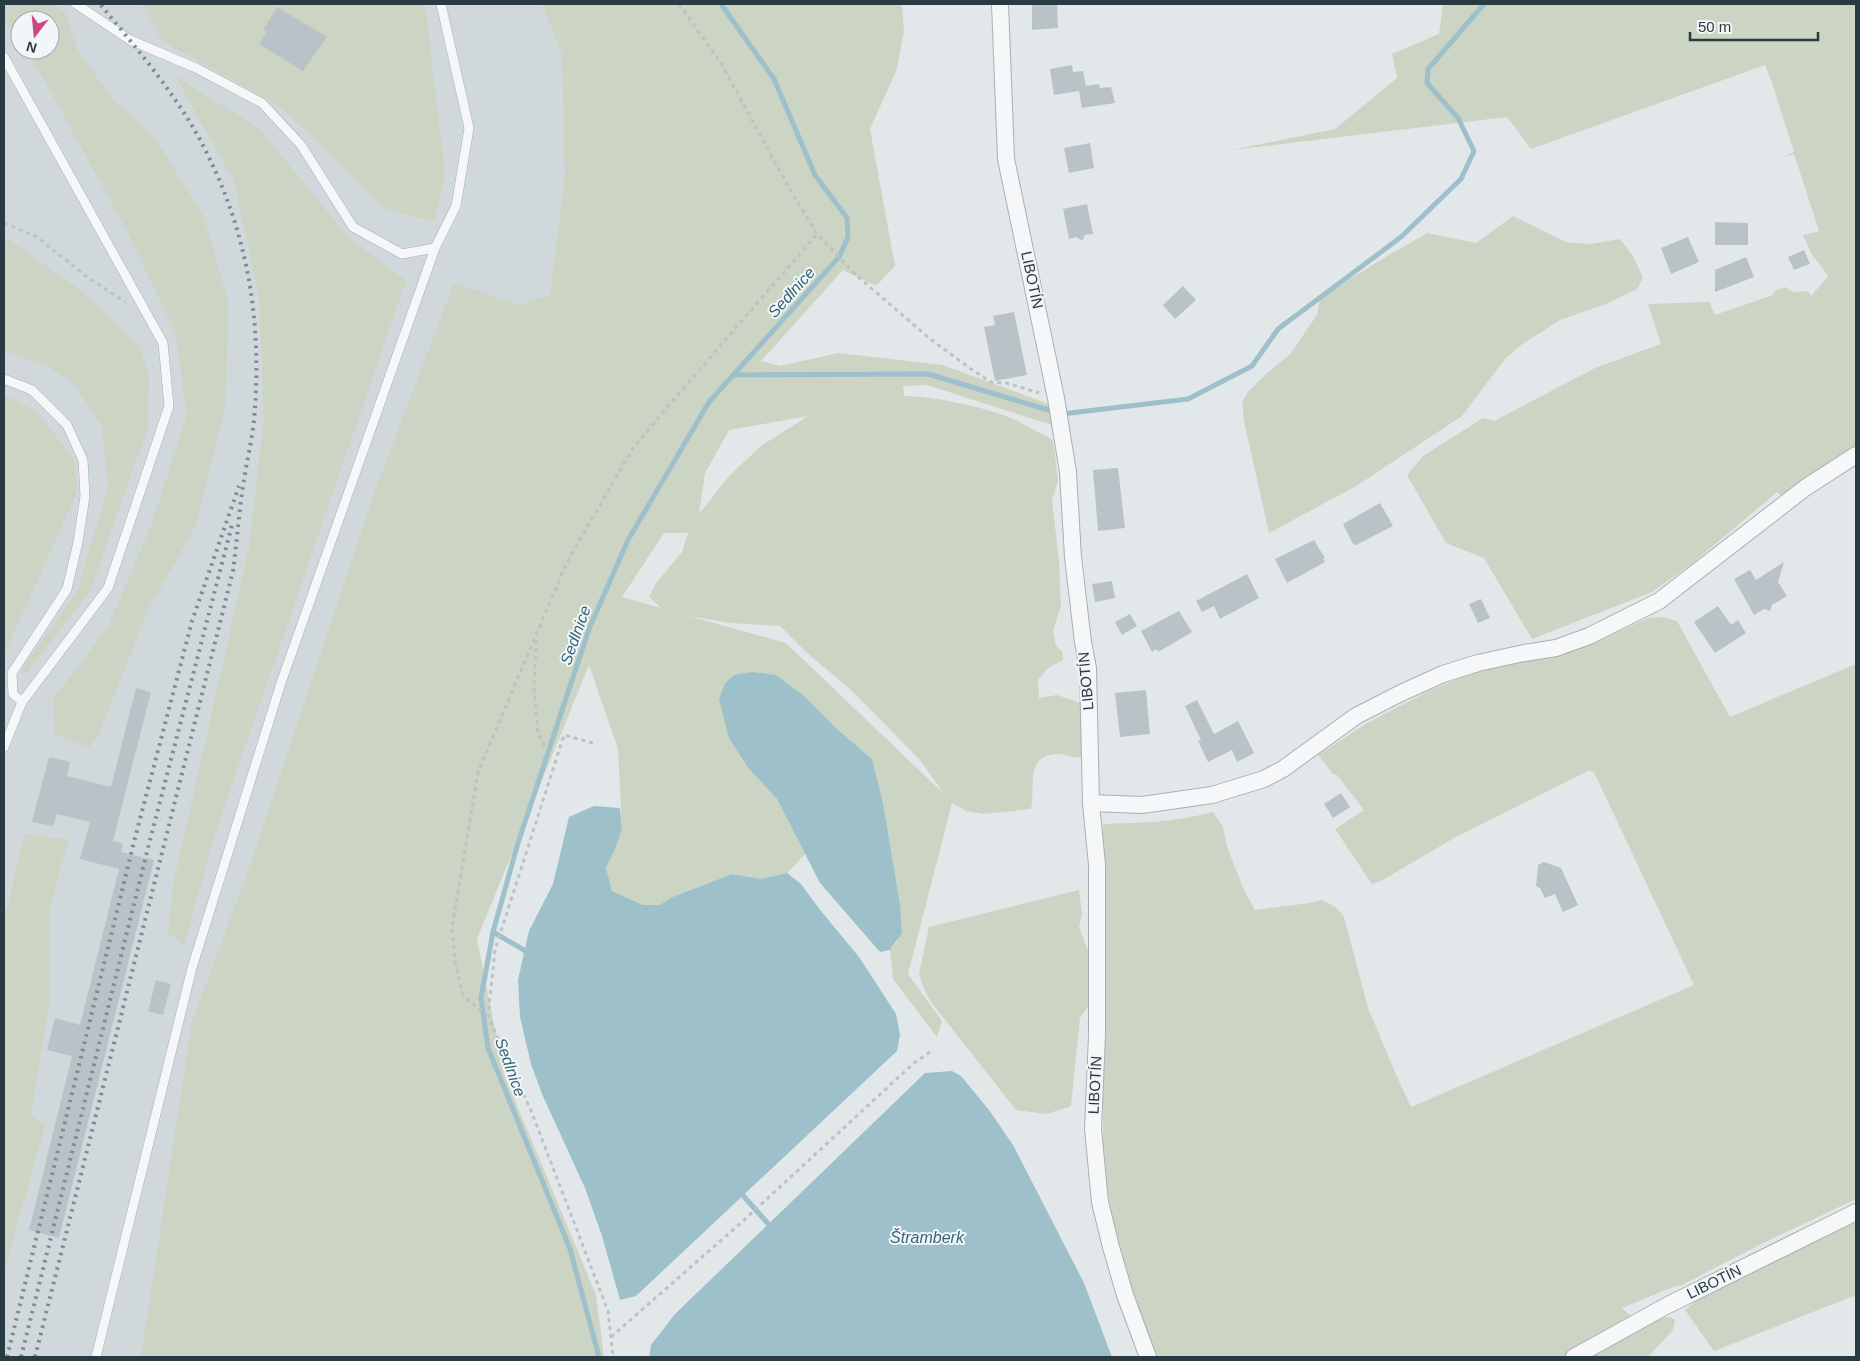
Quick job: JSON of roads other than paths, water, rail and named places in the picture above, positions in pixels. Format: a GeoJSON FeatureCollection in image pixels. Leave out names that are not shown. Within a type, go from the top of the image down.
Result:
{"type":"FeatureCollection","features":[{"type":"Feature","properties":{"kind":"street","name":"LIBOTÍN"},"geometry":{"type":"LineString","coordinates":[[1000,4],[1006,159],[1056,398],[1068,472],[1073,557],[1088,668],[1092,803],[1097,865],[1097,1035],[1094,1138],[1100,1202],[1125,1294],[1148,1357]]}},
{"type":"Feature","properties":{"kind":"street"},"geometry":{"type":"LineString","coordinates":[[1092,803],[1142,805],[1212,795],[1264,779],[1283,769],[1356,716],[1443,674],[1478,662],[1556,648],[1589,636],[1659,602],[1805,488],[1856,455]]}},
{"type":"Feature","properties":{"kind":"street","name":"LIBOTÍN"},"geometry":{"type":"LineString","coordinates":[[1574,1357],[1666,1306],[1856,1212]]}},
{"type":"Feature","properties":{"kind":"lane"},"geometry":{"type":"LineString","coordinates":[[76,4],[130,40],[196,68],[262,103],[301,145],[352,226],[402,254],[435,248]]}},
{"type":"Feature","properties":{"kind":"lane"},"geometry":{"type":"LineString","coordinates":[[96,1357],[192,968],[281,683],[435,248],[456,206],[469,128],[441,4]]}},
{"type":"Feature","properties":{"kind":"lane"},"geometry":{"type":"LineString","coordinates":[[4,57],[163,343],[169,406],[108,588],[22,702],[4,748]]}},
{"type":"Feature","properties":{"kind":"lane"},"geometry":{"type":"LineString","coordinates":[[4,379],[32,390],[67,425],[83,460],[85,496],[78,542],[67,588],[12,673],[13,694],[22,702]]}},
{"type":"Feature","properties":{"kind":"water"},"geometry":{"type":"Polygon","coordinates":[[[752,672],[776,675],[804,696],[837,729],[872,759],[883,803],[900,904],[902,933],[890,950],[880,952],[820,883],[777,799],[749,769],[729,738],[719,699],[725,683],[734,675],[752,672]]]}},
{"type":"Feature","properties":{"kind":"water"},"geometry":{"type":"Polygon","coordinates":[[[594,806],[620,808],[622,829],[606,868],[612,891],[643,905],[660,905],[670,898],[732,874],[761,879],[787,873],[801,884],[859,957],[896,1014],[900,1035],[897,1051],[636,1296],[620,1300],[602,1236],[585,1188],[542,1094],[531,1064],[520,1017],[518,980],[529,931],[553,884],[569,817],[594,806]]]}},
{"type":"Feature","properties":{"kind":"water","name":"Štramberk"},"geometry":{"type":"Polygon","coordinates":[[[952,1071],[961,1076],[989,1110],[1013,1145],[1084,1283],[1112,1357],[649,1357],[651,1345],[675,1314],[925,1073],[952,1071]]]}},
{"type":"Feature","properties":{"kind":"waterway","name":"Sedlnice"},"geometry":{"type":"LineString","coordinates":[[599,1357],[570,1249],[488,1048],[481,998],[493,932],[518,843],[589,629],[628,540],[709,402],[839,257],[848,237],[847,218],[815,175],[774,79],[721,4]]}},
{"type":"Feature","properties":{"kind":"waterway"},"geometry":{"type":"LineString","coordinates":[[733,375],[928,374],[1062,414],[1188,399],[1252,366],[1278,329],[1401,237],[1461,179],[1474,151],[1458,118],[1427,83],[1428,69],[1484,4]]}},
{"type":"Feature","properties":{"kind":"waterway"},"geometry":{"type":"LineString","coordinates":[[493,932],[524,950],[528,955]]}},
{"type":"Feature","properties":{"kind":"waterway"},"geometry":{"type":"LineString","coordinates":[[739,1191],[771,1227]]}},
{"type":"Feature","properties":{"kind":"railway"},"geometry":{"type":"LineString","coordinates":[[35,1357],[233,571],[242,491],[253,428],[256,383],[256,346],[248,274],[240,240],[216,171],[178,103],[100,4]]}},
{"type":"Feature","properties":{"kind":"railway"},"geometry":{"type":"LineString","coordinates":[[7,1357],[135,838],[192,621],[239,486]]}},
{"type":"Feature","properties":{"kind":"railway"},"geometry":{"type":"LineString","coordinates":[[21,1357],[150,840],[233,521]]}}]}
